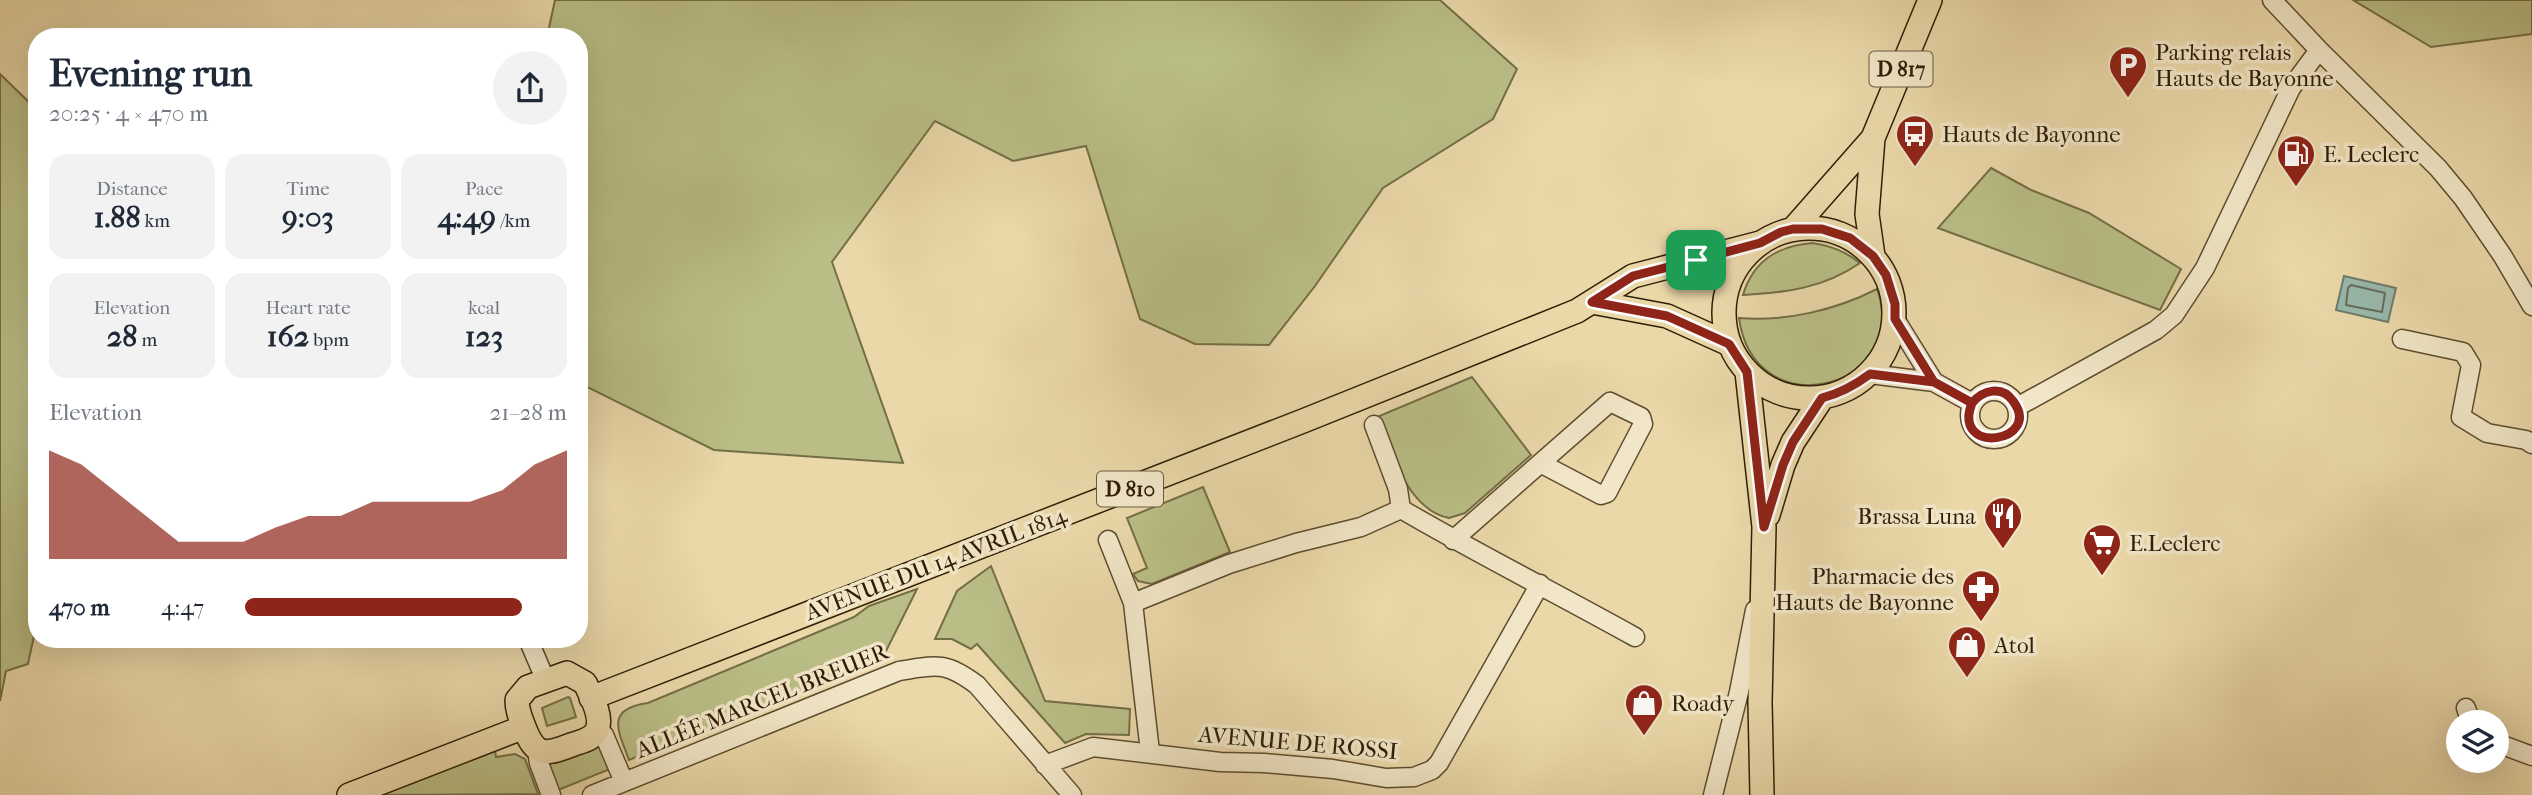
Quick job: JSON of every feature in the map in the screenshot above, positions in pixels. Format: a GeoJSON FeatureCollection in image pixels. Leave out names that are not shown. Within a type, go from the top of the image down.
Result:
{"type":"FeatureCollection","features":[{"type":"Feature","properties":{"kind":"main road","name":"D 817"},"geometry":{"type":"LineString","coordinates":[[1873,256],[1867,214],[1867,187],[1873,138],[1930,0]]}},
{"type":"Feature","properties":{"kind":"main road","name":"D 817"},"geometry":{"type":"LineString","coordinates":[[1793,229],[1873,138]]}},
{"type":"Feature","properties":{"kind":"main road"},"geometry":{"type":"LineString","coordinates":[[1793,229],[1822,229],[1850,238],[1873,256],[1892,289],[1895,319],[1887,349],[1870,374],[1848,390],[1822,398],[1794,398],[1769,389],[1747,372],[1729,344],[1724,323],[1724,302],[1730,279],[1743,259],[1760,243],[1793,229]]}},
{"type":"Feature","properties":{"kind":"main road","name":"AVENUE DU 14 AVRIL 1814"},"geometry":{"type":"LineString","coordinates":[[592,698],[1303,421],[1577,311],[1633,276],[1760,243]]}},
{"type":"Feature","properties":{"kind":"main road"},"geometry":{"type":"LineString","coordinates":[[1592,302],[1667,316],[1729,344]]}},
{"type":"Feature","properties":{"kind":"main road"},"geometry":{"type":"LineString","coordinates":[[1747,372],[1764,527],[1760,702],[1762,795]]}},
{"type":"Feature","properties":{"kind":"main road"},"geometry":{"type":"LineString","coordinates":[[1764,527],[1793,442],[1822,398]]}},
{"type":"Feature","properties":{"kind":"main road"},"geometry":{"type":"LineString","coordinates":[[567,673],[585,683],[592,698],[599,716],[597,729],[590,738],[551,752],[537,751],[530,744],[517,710],[517,700],[528,687],[567,673]]}},
{"type":"Feature","properties":{"kind":"main road"},"geometry":{"type":"LineString","coordinates":[[349,795],[524,727]]}},
{"type":"Feature","properties":{"kind":"street"},"geometry":{"type":"LineString","coordinates":[[2272,0],[2438,168],[2463,198],[2532,306]]}},
{"type":"Feature","properties":{"kind":"street"},"geometry":{"type":"LineString","coordinates":[[2017,407],[2156,330],[2175,315],[2205,268],[2291,88],[2319,50]]}},
{"type":"Feature","properties":{"kind":"street"},"geometry":{"type":"LineString","coordinates":[[1895,319],[1934,382]]}},
{"type":"Feature","properties":{"kind":"street"},"geometry":{"type":"LineString","coordinates":[[2402,339],[2463,352],[2471,365],[2461,417],[2487,433],[2526,440],[2532,444]]}},
{"type":"Feature","properties":{"kind":"street"},"geometry":{"type":"LineString","coordinates":[[1870,374],[1934,382],[1972,403]]}},
{"type":"Feature","properties":{"kind":"street"},"geometry":{"type":"LineString","coordinates":[[1999,391],[2013,400],[2017,407],[2015,428],[2003,438],[1989,439],[1977,433],[1969,416],[1972,403],[1983,393],[1999,391]]}},
{"type":"Feature","properties":{"kind":"street"},"geometry":{"type":"LineString","coordinates":[[1454,540],[1610,402],[1641,417],[1643,424],[1606,493],[1601,495],[1542,464]]}},
{"type":"Feature","properties":{"kind":"street"},"geometry":{"type":"LineString","coordinates":[[1374,425],[1398,488],[1401,509]]}},
{"type":"Feature","properties":{"kind":"street"},"geometry":{"type":"LineString","coordinates":[[1401,509],[1635,637]]}},
{"type":"Feature","properties":{"kind":"street"},"geometry":{"type":"LineString","coordinates":[[1133,603],[1229,564],[1296,543],[1361,527],[1401,509]]}},
{"type":"Feature","properties":{"kind":"street"},"geometry":{"type":"LineString","coordinates":[[1108,540],[1133,603],[1150,752]]}},
{"type":"Feature","properties":{"kind":"street"},"geometry":{"type":"LineString","coordinates":[[1713,795],[1739,692],[1762,572]]}},
{"type":"Feature","properties":{"kind":"street","name":"AVENUE DE ROSSI"},"geometry":{"type":"LineString","coordinates":[[1045,765],[1093,747],[1220,762],[1264,762],[1333,769],[1386,778],[1414,777],[1432,771],[1540,584]]}},
{"type":"Feature","properties":{"kind":"street"},"geometry":{"type":"LineString","coordinates":[[532,648],[545,681]]}},
{"type":"Feature","properties":{"kind":"street","name":"ALLÉE MARCEL BREUER"},"geometry":{"type":"LineString","coordinates":[[592,795],[899,671],[939,665],[958,671],[976,685],[1072,795]]}},
{"type":"Feature","properties":{"kind":"street","name":"ALLÉE MARCEL BREUER"},"geometry":{"type":"LineString","coordinates":[[597,729],[604,735],[624,782]]}},
{"type":"Feature","properties":{"kind":"street"},"geometry":{"type":"LineString","coordinates":[[2509,747],[2532,756]]}},
{"type":"Feature","properties":{"kind":"street"},"geometry":{"type":"LineString","coordinates":[[537,751],[551,795]]}},
{"type":"Feature","properties":{"kind":"green space"},"geometry":{"type":"Polygon","coordinates":[[[555,0],[1440,0],[1517,69],[1493,119],[1383,188],[1315,286],[1269,345],[1195,344],[1140,319],[1086,146],[1013,161],[935,121],[832,262],[903,463],[714,450],[588,387],[588,28],[549,28],[555,0]]]}},
{"type":"Feature","properties":{"kind":"green space"},"geometry":{"type":"Polygon","coordinates":[[[2353,0],[2532,0],[2532,34],[2431,47],[2353,0]]]}},
{"type":"Feature","properties":{"kind":"green space"},"geometry":{"type":"Polygon","coordinates":[[[0,74],[28,101],[28,648],[31,648],[28,664],[6,671],[0,701],[0,74]]]}},
{"type":"Feature","properties":{"kind":"green space"},"geometry":{"type":"Polygon","coordinates":[[[1991,168],[2031,190],[2089,213],[2181,269],[2160,310],[1938,228],[1991,168]]]}},
{"type":"Feature","properties":{"kind":"green space"},"geometry":{"type":"Polygon","coordinates":[[[1812,243],[1838,250],[1860,263],[1832,278],[1804,288],[1743,295],[1753,273],[1768,257],[1788,248],[1812,243]]]}},
{"type":"Feature","properties":{"kind":"green space"},"geometry":{"type":"Polygon","coordinates":[[[1877,289],[1882,324],[1872,352],[1853,372],[1827,383],[1798,384],[1772,374],[1751,353],[1739,318],[1774,318],[1810,313],[1845,303],[1877,289]]]}},
{"type":"Feature","properties":{"kind":"green space"},"geometry":{"type":"Polygon","coordinates":[[[1472,377],[1531,455],[1465,513],[1449,518],[1422,504],[1412,491],[1395,462],[1377,417],[1472,377]]]}},
{"type":"Feature","properties":{"kind":"green space"},"geometry":{"type":"Polygon","coordinates":[[[1203,487],[1230,552],[1152,584],[1138,581],[1133,574],[1147,568],[1127,518],[1203,487]]]}},
{"type":"Feature","properties":{"kind":"green space"},"geometry":{"type":"Polygon","coordinates":[[[991,566],[1045,701],[1130,709],[1129,735],[1086,734],[1065,743],[977,644],[971,649],[952,639],[935,639],[957,591],[991,566]]]}},
{"type":"Feature","properties":{"kind":"green space"},"geometry":{"type":"Polygon","coordinates":[[[917,589],[884,655],[871,663],[629,760],[618,722],[625,710],[648,703],[854,617],[869,606],[917,589]]]}},
{"type":"Feature","properties":{"kind":"green space"},"geometry":{"type":"Polygon","coordinates":[[[568,697],[576,717],[547,726],[542,708],[568,697]]]}},
{"type":"Feature","properties":{"kind":"green space"},"geometry":{"type":"Polygon","coordinates":[[[599,743],[610,769],[556,791],[548,762],[556,763],[595,748],[599,743]]]}},
{"type":"Feature","properties":{"kind":"green space"},"geometry":{"type":"Polygon","coordinates":[[[495,751],[496,757],[515,754],[525,759],[538,794],[378,795],[495,751]]]}},
{"type":"Feature","properties":{"kind":"water"},"geometry":{"type":"Polygon","coordinates":[[[2344,276],[2396,288],[2388,322],[2336,310],[2344,276]]]}},
{"type":"Feature","properties":{"kind":"place","name":"Parking relais Hauts de Bayonne"},"geometry":{"type":"Point","coordinates":[2128,99]}},
{"type":"Feature","properties":{"kind":"place","name":"Hauts de Bayonne"},"geometry":{"type":"Point","coordinates":[1915,168]}},
{"type":"Feature","properties":{"kind":"place","name":"E. Leclerc"},"geometry":{"type":"Point","coordinates":[2296,188]}},
{"type":"Feature","properties":{"kind":"place","name":"Brassa Luna"},"geometry":{"type":"Point","coordinates":[2003,550]}},
{"type":"Feature","properties":{"kind":"place","name":"E.Leclerc"},"geometry":{"type":"Point","coordinates":[2102,577]}},
{"type":"Feature","properties":{"kind":"place","name":"Pharmacie des Hauts de Bayonne"},"geometry":{"type":"Point","coordinates":[1981,623]}},
{"type":"Feature","properties":{"kind":"place","name":"Atol"},"geometry":{"type":"Point","coordinates":[1967,679]}},
{"type":"Feature","properties":{"kind":"place","name":"Roady"},"geometry":{"type":"Point","coordinates":[1644,737]}},
{"type":"Feature","properties":{"kind":"route"},"geometry":{"type":"LineString","coordinates":[[1696,260],[1633,276],[1592,302],[1667,316],[1729,344],[1736,359],[1747,372],[1764,527],[1793,442],[1822,398],[1856,386],[1870,374],[1934,382],[1972,403],[1983,393],[1999,391],[2007,394],[2017,407],[2015,428],[2010,434],[1996,439],[1989,439],[1977,433],[1970,422],[1969,410],[1972,403],[1934,382],[1895,319],[1892,289],[1886,275],[1873,256],[1850,238],[1822,229],[1793,229],[1760,243],[1696,260]]}}]}
